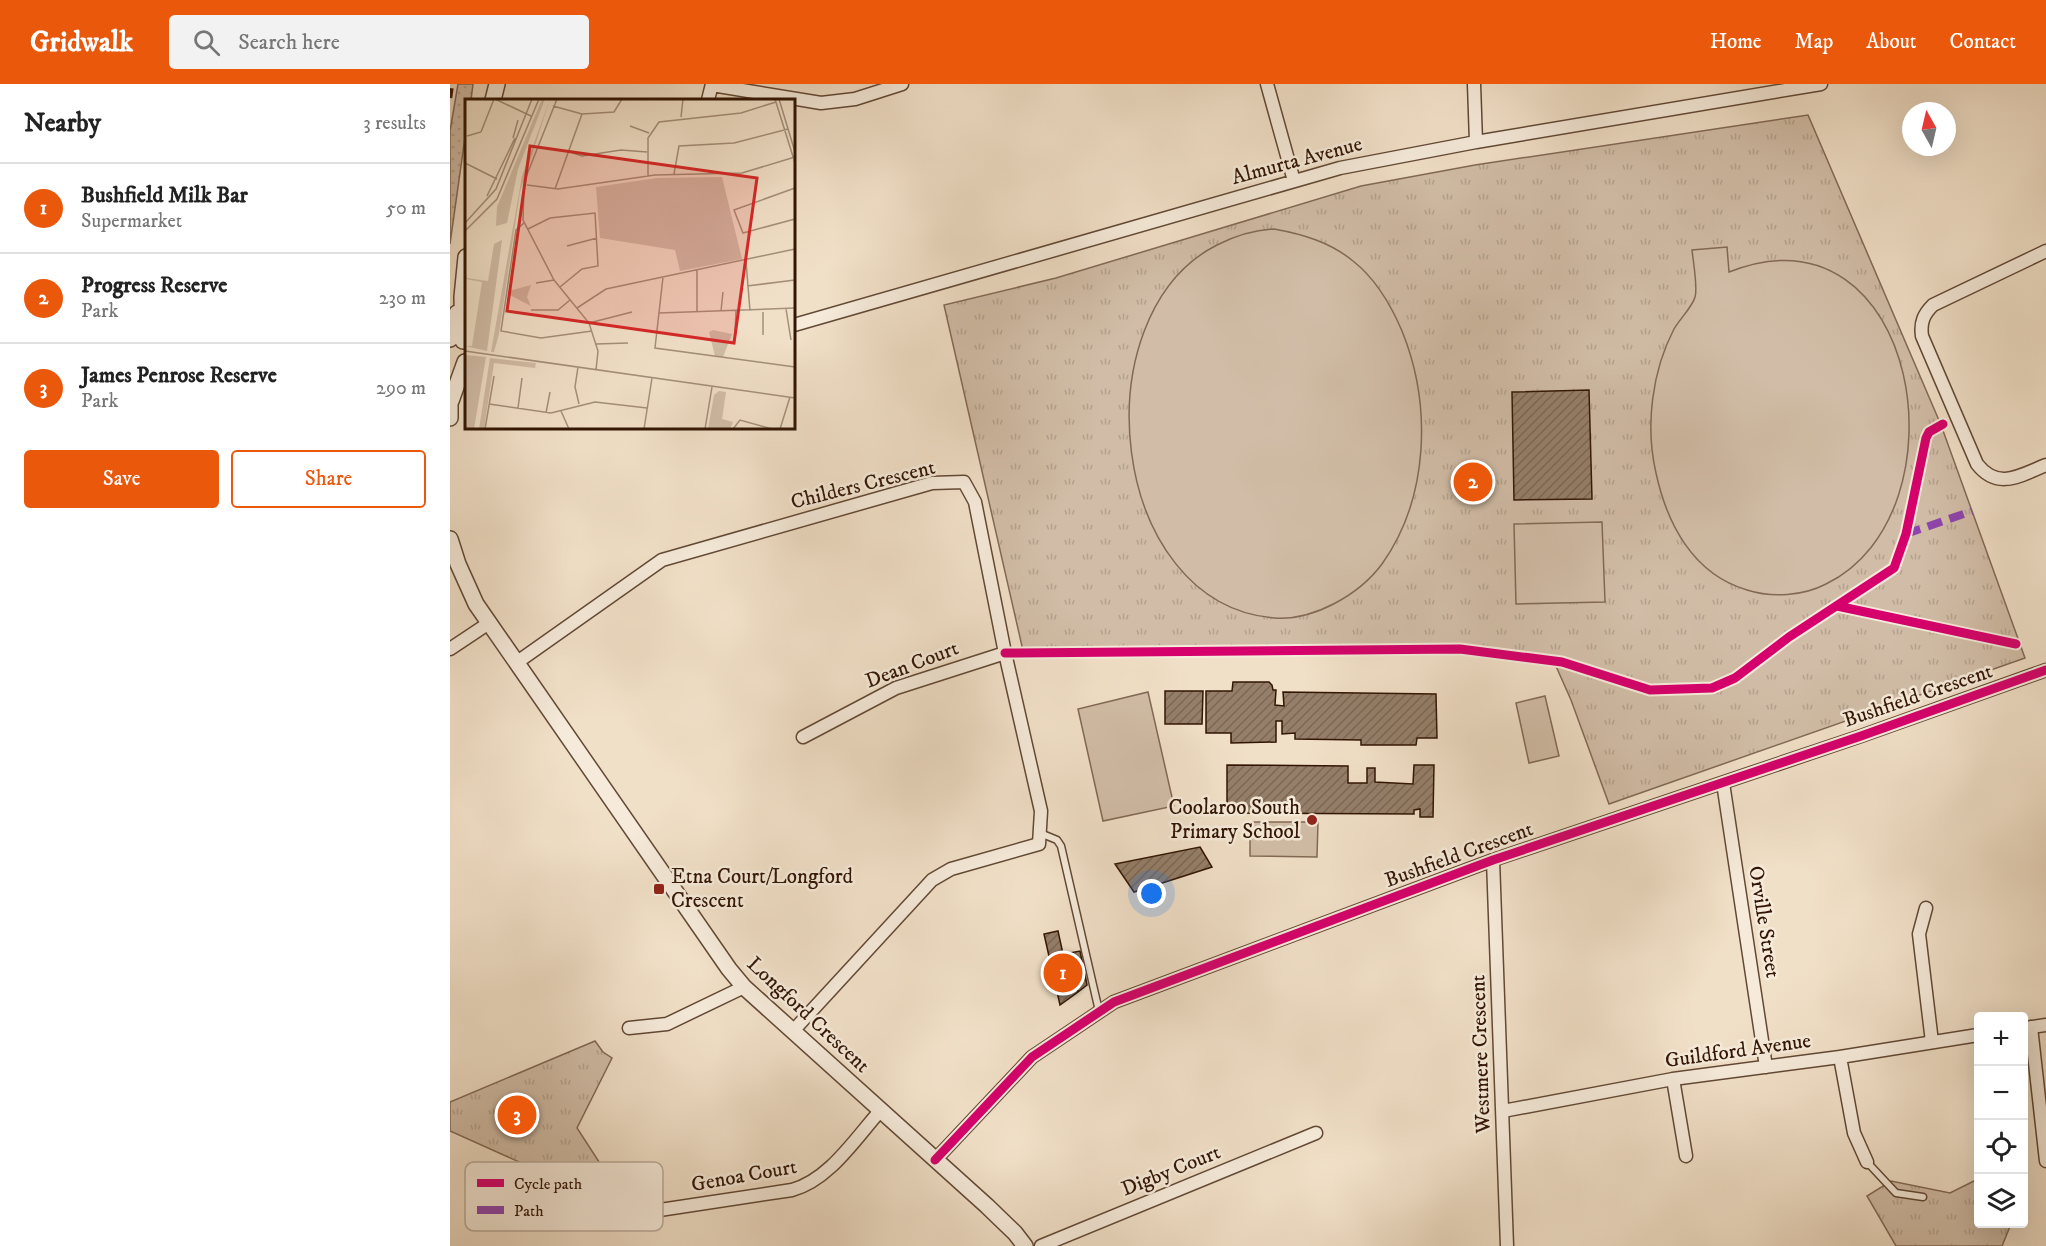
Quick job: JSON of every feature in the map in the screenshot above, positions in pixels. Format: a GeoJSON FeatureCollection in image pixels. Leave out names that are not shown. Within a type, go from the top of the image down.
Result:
{"type":"FeatureCollection","features":[{"type":"Feature","properties":{"kind":"street"},"geometry":{"type":"LineString","coordinates":[[493,99],[497,84]]}},
{"type":"Feature","properties":{"kind":"street"},"geometry":{"type":"LineString","coordinates":[[795,99],[821,104],[855,99],[902,84]]}},
{"type":"Feature","properties":{"kind":"street"},"geometry":{"type":"LineString","coordinates":[[1267,84],[1294,181]]}},
{"type":"Feature","properties":{"kind":"street"},"geometry":{"type":"LineString","coordinates":[[1474,84],[1476,142]]}},
{"type":"Feature","properties":{"kind":"street","name":"Almurta Avenue"},"geometry":{"type":"LineString","coordinates":[[795,325],[1294,181],[1368,162],[1821,84]]}},
{"type":"Feature","properties":{"kind":"street"},"geometry":{"type":"LineString","coordinates":[[712,85],[792,99]]}},
{"type":"Feature","properties":{"kind":"street"},"geometry":{"type":"LineString","coordinates":[[2046,251],[1933,305],[1922,320],[1921,328],[1922,336],[1977,464],[1982,470],[1988,475],[2003,479],[2012,478],[2046,465]]}},
{"type":"Feature","properties":{"kind":"street"},"geometry":{"type":"LineString","coordinates":[[457,342],[465,267]]}},
{"type":"Feature","properties":{"kind":"street"},"geometry":{"type":"LineString","coordinates":[[450,418],[451,395],[461,362]]}},
{"type":"Feature","properties":{"kind":"street","name":"Childers Crescent"},"geometry":{"type":"LineString","coordinates":[[516,663],[662,560],[932,483],[963,482],[975,502],[1005,652],[1041,811],[1040,832]]}},
{"type":"Feature","properties":{"kind":"street","name":"Longford Crescent"},"geometry":{"type":"LineString","coordinates":[[450,539],[476,604],[729,969],[744,987],[1003,1221],[1024,1246]]}},
{"type":"Feature","properties":{"kind":"street"},"geometry":{"type":"LineString","coordinates":[[450,649],[489,623]]}},
{"type":"Feature","properties":{"kind":"street","name":"Dean Court"},"geometry":{"type":"LineString","coordinates":[[803,737],[896,688],[1005,652]]}},
{"type":"Feature","properties":{"kind":"street","name":"Bushfield Crescent"},"geometry":{"type":"LineString","coordinates":[[935,1160],[1032,1057],[1114,1002],[1493,860],[1724,783],[2046,670]]}},
{"type":"Feature","properties":{"kind":"street","name":"Orville Street"},"geometry":{"type":"LineString","coordinates":[[1724,783],[1766,1067]]}},
{"type":"Feature","properties":{"kind":"street"},"geometry":{"type":"LineString","coordinates":[[793,1031],[932,880],[951,869],[1039,844],[1040,832]]}},
{"type":"Feature","properties":{"kind":"street","name":"Westmere Crescent"},"geometry":{"type":"LineString","coordinates":[[1493,860],[1507,1246]]}},
{"type":"Feature","properties":{"kind":"street"},"geometry":{"type":"LineString","coordinates":[[1926,908],[1918,934],[1932,1042]]}},
{"type":"Feature","properties":{"kind":"street"},"geometry":{"type":"LineString","coordinates":[[629,1028],[667,1024],[744,987]]}},
{"type":"Feature","properties":{"kind":"street"},"geometry":{"type":"LineString","coordinates":[[2028,1028],[2046,1025]]}},
{"type":"Feature","properties":{"kind":"street"},"geometry":{"type":"LineString","coordinates":[[2028,1035],[2046,1161]]}},
{"type":"Feature","properties":{"kind":"street","name":"Guildford Avenue"},"geometry":{"type":"LineString","coordinates":[[1503,1111],[1673,1079],[1840,1057],[1974,1036]]}},
{"type":"Feature","properties":{"kind":"street"},"geometry":{"type":"LineString","coordinates":[[1840,1057],[1854,1134],[1867,1162]]}},
{"type":"Feature","properties":{"kind":"street"},"geometry":{"type":"LineString","coordinates":[[1673,1079],[1686,1156]]}},
{"type":"Feature","properties":{"kind":"street","name":"Genoa Court"},"geometry":{"type":"LineString","coordinates":[[663,1210],[792,1190],[805,1186],[818,1179],[831,1166],[880,1111]]}},
{"type":"Feature","properties":{"kind":"street","name":"Digby Court"},"geometry":{"type":"LineString","coordinates":[[1041,1246],[1316,1133]]}},
{"type":"Feature","properties":{"kind":"lane"},"geometry":{"type":"LineString","coordinates":[[1040,832],[1057,840],[1061,846],[1099,1011]]}},
{"type":"Feature","properties":{"kind":"lane"},"geometry":{"type":"LineString","coordinates":[[1867,1162],[1896,1193],[1923,1197]]}},
{"type":"Feature","properties":{"kind":"green space"},"geometry":{"type":"Polygon","coordinates":[[[458,84],[473,84],[471,99],[465,99],[465,137],[450,244],[450,131],[458,84]]]}},
{"type":"Feature","properties":{"kind":"green space"},"geometry":{"type":"Polygon","coordinates":[[[1808,115],[1941,425],[2025,658],[1609,804],[1571,700],[1555,664],[1467,653],[1024,655],[944,305],[1056,278],[1361,186],[1475,165],[1808,115]]]}},
{"type":"Feature","properties":{"kind":"green space"},"geometry":{"type":"Polygon","coordinates":[[[1274,229],[1305,236],[1335,249],[1361,268],[1376,284],[1398,321],[1412,360],[1421,420],[1421,450],[1417,481],[1398,538],[1382,564],[1348,596],[1319,610],[1289,618],[1274,618],[1218,601],[1176,564],[1147,512],[1132,452],[1131,390],[1144,331],[1173,281],[1217,245],[1244,234],[1274,229]]]}},
{"type":"Feature","properties":{"kind":"green space"},"geometry":{"type":"Polygon","coordinates":[[[1727,247],[1729,272],[1794,261],[1845,279],[1882,319],[1903,374],[1909,435],[1898,495],[1871,547],[1826,584],[1807,591],[1777,595],[1757,593],[1728,582],[1712,572],[1685,545],[1675,528],[1667,511],[1656,473],[1651,437],[1653,399],[1666,345],[1695,297],[1696,281],[1692,250],[1727,247]]]}},
{"type":"Feature","properties":{"kind":"green space"},"geometry":{"type":"Polygon","coordinates":[[[1602,522],[1605,602],[1516,604],[1514,524],[1602,522]]]}},
{"type":"Feature","properties":{"kind":"green space"},"geometry":{"type":"Polygon","coordinates":[[[1148,692],[1174,806],[1103,821],[1078,709],[1148,692]]]}},
{"type":"Feature","properties":{"kind":"green space"},"geometry":{"type":"Polygon","coordinates":[[[1545,696],[1559,756],[1529,763],[1516,703],[1545,696]]]}},
{"type":"Feature","properties":{"kind":"green space"},"geometry":{"type":"Polygon","coordinates":[[[1250,822],[1318,822],[1317,857],[1250,856],[1250,822]]]}},
{"type":"Feature","properties":{"kind":"green space"},"geometry":{"type":"Polygon","coordinates":[[[595,1041],[603,1052],[612,1058],[577,1128],[599,1162],[519,1162],[450,1131],[450,1102],[595,1041]]]}},
{"type":"Feature","properties":{"kind":"green space"},"geometry":{"type":"Polygon","coordinates":[[[1891,1181],[1950,1193],[1974,1181],[1974,1228],[2009,1228],[2002,1246],[1896,1246],[1867,1196],[1891,1181]]]}},
{"type":"Feature","properties":{"kind":"building"},"geometry":{"type":"Polygon","coordinates":[[[1589,390],[1592,499],[1514,500],[1512,392],[1589,390]]]}},
{"type":"Feature","properties":{"kind":"building"},"geometry":{"type":"Polygon","coordinates":[[[1233,682],[1269,682],[1273,690],[1276,690],[1275,705],[1284,706],[1283,692],[1436,694],[1437,738],[1417,738],[1416,745],[1361,745],[1361,740],[1295,739],[1295,733],[1282,734],[1282,721],[1276,721],[1276,742],[1231,743],[1231,733],[1206,733],[1206,691],[1232,691],[1233,682]]]}},
{"type":"Feature","properties":{"kind":"building"},"geometry":{"type":"Polygon","coordinates":[[[1165,691],[1203,691],[1202,724],[1165,724],[1165,691]]]}},
{"type":"Feature","properties":{"kind":"building"},"geometry":{"type":"Polygon","coordinates":[[[1227,765],[1348,766],[1348,783],[1367,783],[1367,768],[1375,768],[1375,782],[1413,784],[1414,765],[1434,765],[1433,817],[1420,817],[1420,809],[1414,810],[1414,814],[1227,813],[1227,765]]]}},
{"type":"Feature","properties":{"kind":"building"},"geometry":{"type":"Polygon","coordinates":[[[1200,847],[1212,867],[1134,892],[1115,864],[1200,847]]]}},
{"type":"Feature","properties":{"kind":"building"},"geometry":{"type":"Polygon","coordinates":[[[1058,931],[1063,954],[1069,953],[1078,992],[1060,1005],[1044,934],[1058,931]]]}},
{"type":"Feature","properties":{"kind":"building"},"geometry":{"type":"Polygon","coordinates":[[[1080,951],[1087,985],[1078,992],[1069,953],[1080,951]]]}},
{"type":"Feature","properties":{"kind":"railway"},"geometry":{"type":"LineString","coordinates":[[450,98],[452,84]]}},
{"type":"Feature","properties":{"kind":"marked path"},"geometry":{"type":"LineString","coordinates":[[1906,534],[1972,511]]}},
{"type":"Feature","properties":{"kind":"cycle path"},"geometry":{"type":"LineString","coordinates":[[1005,653],[1460,649],[1562,662],[1650,690],[1712,688],[1735,678],[1789,637],[1894,568],[1906,534],[1926,438],[1929,432],[1943,424]]}},
{"type":"Feature","properties":{"kind":"cycle path"},"geometry":{"type":"LineString","coordinates":[[1837,606],[2016,644]]}},
{"type":"Feature","properties":{"kind":"cycle path"},"geometry":{"type":"LineString","coordinates":[[935,1160],[1032,1057],[1114,1002],[1493,860],[1861,736],[2046,670]]}},
{"type":"Feature","properties":{"kind":"place","name":"Progress Reserve"},"geometry":{"type":"Point","coordinates":[1473,482]}},
{"type":"Feature","properties":{"kind":"place","name":"Coolaroo South Primary School"},"geometry":{"type":"Point","coordinates":[1312,820]}},
{"type":"Feature","properties":{"kind":"place","name":"Etna Court/Longford Crescent"},"geometry":{"type":"Point","coordinates":[659,889]}},
{"type":"Feature","properties":{"kind":"place","name":"Bushfield Milk Bar"},"geometry":{"type":"Point","coordinates":[1063,973]}},
{"type":"Feature","properties":{"kind":"place","name":"James Penrose Reserve"},"geometry":{"type":"Point","coordinates":[517,1115]}}]}
